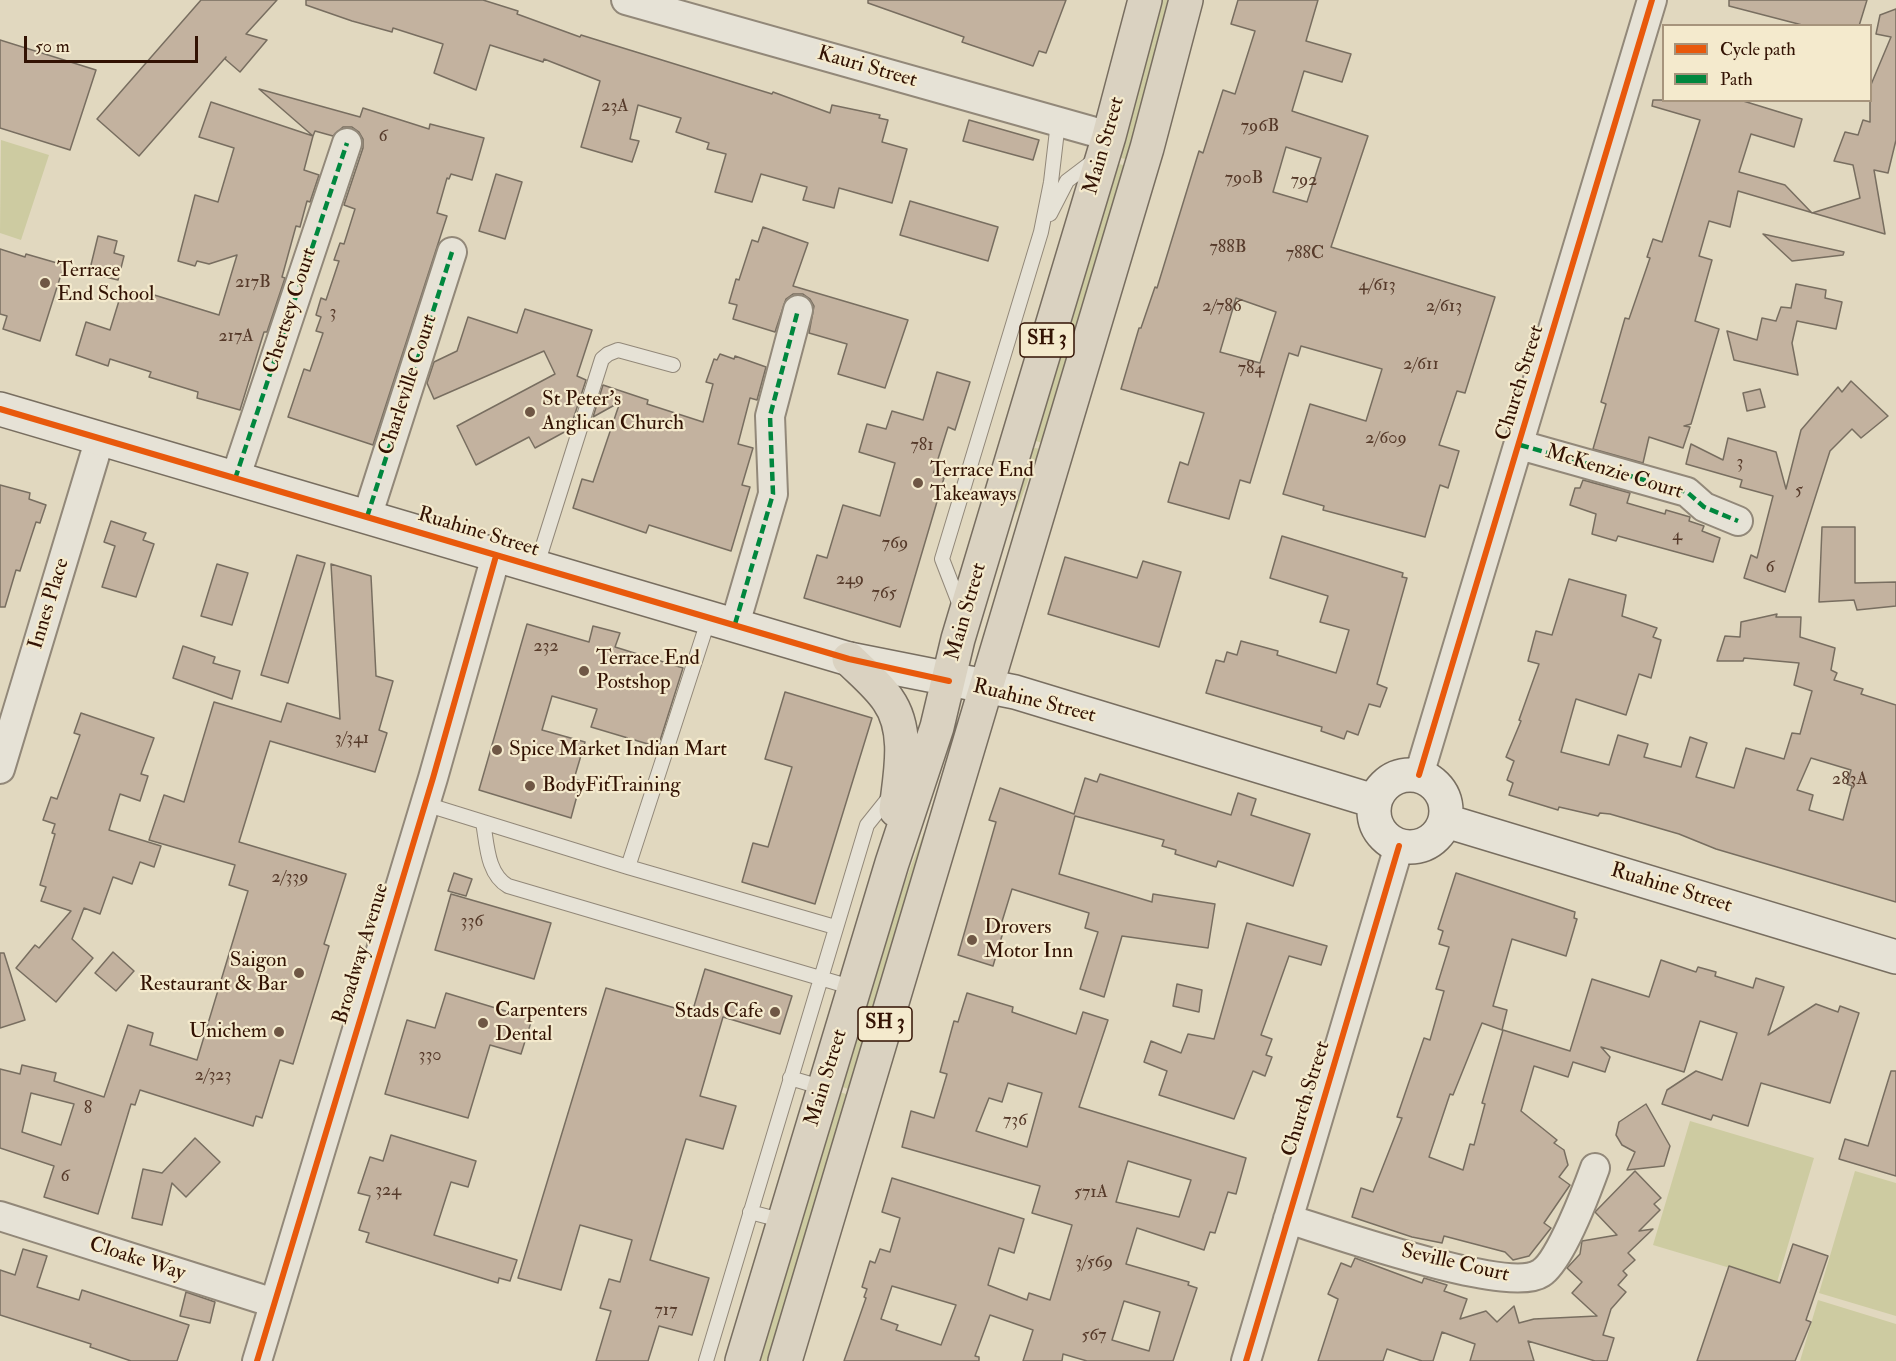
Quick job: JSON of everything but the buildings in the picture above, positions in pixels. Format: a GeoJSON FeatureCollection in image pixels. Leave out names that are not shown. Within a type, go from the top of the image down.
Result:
{"type":"FeatureCollection","features":[{"type":"Feature","properties":{"kind":"highway","name":"Main Street"},"geometry":{"type":"LineString","coordinates":[[742,1361],[892,863],[937,726],[965,618],[1106,145],[1145,0]]}},
{"type":"Feature","properties":{"kind":"highway","name":"Main Street"},"geometry":{"type":"LineString","coordinates":[[785,1361],[1147,148],[1186,0]]}},
{"type":"Feature","properties":{"kind":"highway"},"geometry":{"type":"LineString","coordinates":[[849,659],[887,699],[894,710],[902,738],[892,863]]}},
{"type":"Feature","properties":{"kind":"street","name":"Kauri Street"},"geometry":{"type":"LineString","coordinates":[[626,0],[1058,122],[1106,145]]}},
{"type":"Feature","properties":{"kind":"street","name":"Church Street"},"geometry":{"type":"LineString","coordinates":[[1419,775],[1652,0]]}},
{"type":"Feature","properties":{"kind":"street","name":"Chertsey Court"},"geometry":{"type":"LineString","coordinates":[[236,479],[347,143]]}},
{"type":"Feature","properties":{"kind":"street","name":"Charleville Court"},"geometry":{"type":"LineString","coordinates":[[367,517],[452,252]]}},
{"type":"Feature","properties":{"kind":"street"},"geometry":{"type":"LineString","coordinates":[[722,620],[773,494],[770,416],[798,310]]}},
{"type":"Feature","properties":{"kind":"street","name":"Ruahine Street"},"geometry":{"type":"LineString","coordinates":[[0,409],[849,659],[949,681],[1015,692],[1374,801]]}},
{"type":"Feature","properties":{"kind":"street","name":"Innes Place"},"geometry":{"type":"LineString","coordinates":[[0,769],[100,438]]}},
{"type":"Feature","properties":{"kind":"street","name":"McKenzie Court"},"geometry":{"type":"LineString","coordinates":[[1520,445],[1687,492],[1704,507],[1738,521]]}},
{"type":"Feature","properties":{"kind":"street","name":"Broadway Avenue"},"geometry":{"type":"LineString","coordinates":[[257,1361],[425,804],[496,556]]}},
{"type":"Feature","properties":{"kind":"street"},"geometry":{"type":"LineString","coordinates":[[1409,774],[1419,775],[1428,779],[1443,795],[1448,810],[1446,821],[1434,839],[1421,846],[1399,846],[1378,830],[1373,811],[1374,801],[1380,790],[1393,779],[1409,774]]}},
{"type":"Feature","properties":{"kind":"street","name":"Ruahine Street"},"geometry":{"type":"LineString","coordinates":[[1446,821],[1896,957]]}},
{"type":"Feature","properties":{"kind":"street","name":"Church Street"},"geometry":{"type":"LineString","coordinates":[[1246,1361],[1399,846]]}},
{"type":"Feature","properties":{"kind":"street","name":"Seville Court"},"geometry":{"type":"LineString","coordinates":[[1288,1219],[1461,1270],[1528,1279],[1542,1273],[1551,1262],[1585,1197],[1595,1168]]}},
{"type":"Feature","properties":{"kind":"street","name":"Cloake Way"},"geometry":{"type":"LineString","coordinates":[[0,1216],[274,1303]]}},
{"type":"Feature","properties":{"kind":"lane"},"geometry":{"type":"LineString","coordinates":[[965,618],[942,559],[1041,232],[1052,182],[1058,122]]}},
{"type":"Feature","properties":{"kind":"lane"},"geometry":{"type":"LineString","coordinates":[[1041,232],[1067,180],[1106,145]]}},
{"type":"Feature","properties":{"kind":"lane"},"geometry":{"type":"LineString","coordinates":[[536,568],[602,360],[608,354],[618,350],[673,365]]}},
{"type":"Feature","properties":{"kind":"lane"},"geometry":{"type":"LineString","coordinates":[[628,867],[658,775],[722,620]]}},
{"type":"Feature","properties":{"kind":"lane"},"geometry":{"type":"LineString","coordinates":[[705,1361],[867,825],[899,785]]}},
{"type":"Feature","properties":{"kind":"lane"},"geometry":{"type":"LineString","coordinates":[[425,804],[628,867],[835,927]]}},
{"type":"Feature","properties":{"kind":"lane"},"geometry":{"type":"LineString","coordinates":[[483,822],[492,869],[496,877],[508,886],[854,988]]}},
{"type":"Feature","properties":{"kind":"lane"},"geometry":{"type":"LineString","coordinates":[[790,1078],[824,1088]]}},
{"type":"Feature","properties":{"kind":"lane"},"geometry":{"type":"LineString","coordinates":[[750,1212],[784,1221]]}},
{"type":"Feature","properties":{"kind":"shaded area"},"geometry":{"type":"Polygon","coordinates":[[[1159,0],[1174,0],[1129,160],[1117,157],[1159,0]]]}},
{"type":"Feature","properties":{"kind":"shaded area"},"geometry":{"type":"Polygon","coordinates":[[[1,140],[49,155],[21,240],[0,233],[1,140]]]}},
{"type":"Feature","properties":{"kind":"shaded area"},"geometry":{"type":"Polygon","coordinates":[[[1115,163],[1127,166],[1043,443],[1032,440],[1115,163]]]}},
{"type":"Feature","properties":{"kind":"shaded area"},"geometry":{"type":"Polygon","coordinates":[[[1030,447],[1040,449],[1016,512],[1012,511],[1030,447]]]}},
{"type":"Feature","properties":{"kind":"shaded area"},"geometry":{"type":"Polygon","coordinates":[[[924,832],[929,833],[851,1090],[840,1086],[887,929],[924,832]]]}},
{"type":"Feature","properties":{"kind":"shaded area"},"geometry":{"type":"Polygon","coordinates":[[[839,1092],[850,1095],[770,1361],[757,1361],[839,1092]]]}},
{"type":"Feature","properties":{"kind":"shaded area"},"geometry":{"type":"Polygon","coordinates":[[[1690,1121],[1814,1158],[1777,1282],[1653,1245],[1690,1121]]]}},
{"type":"Feature","properties":{"kind":"shaded area"},"geometry":{"type":"Polygon","coordinates":[[[1855,1171],[1896,1183],[1896,1316],[1819,1293],[1855,1171]]]}},
{"type":"Feature","properties":{"kind":"shaded area"},"geometry":{"type":"Polygon","coordinates":[[[1818,1300],[1896,1324],[1896,1361],[1800,1361],[1818,1300]]]}},
{"type":"Feature","properties":{"kind":"marked path"},"geometry":{"type":"LineString","coordinates":[[235,479],[347,143]]}},
{"type":"Feature","properties":{"kind":"marked path"},"geometry":{"type":"LineString","coordinates":[[367,517],[452,252]]}},
{"type":"Feature","properties":{"kind":"marked path"},"geometry":{"type":"LineString","coordinates":[[735,624],[773,494],[770,416],[798,310]]}},
{"type":"Feature","properties":{"kind":"marked path"},"geometry":{"type":"LineString","coordinates":[[1520,445],[1687,492],[1704,507],[1738,521]]}},
{"type":"Feature","properties":{"kind":"cycle path"},"geometry":{"type":"LineString","coordinates":[[1419,775],[1652,0]]}},
{"type":"Feature","properties":{"kind":"cycle path"},"geometry":{"type":"LineString","coordinates":[[0,409],[849,659],[949,681]]}},
{"type":"Feature","properties":{"kind":"cycle path"},"geometry":{"type":"LineString","coordinates":[[257,1361],[433,778],[496,556]]}},
{"type":"Feature","properties":{"kind":"cycle path"},"geometry":{"type":"LineString","coordinates":[[1246,1361],[1399,846]]}},
{"type":"Feature","properties":{"kind":"place","name":"Terrace End School"},"geometry":{"type":"Point","coordinates":[45,283]}},
{"type":"Feature","properties":{"kind":"place","name":"St Peter's Anglican Church"},"geometry":{"type":"Point","coordinates":[530,412]}},
{"type":"Feature","properties":{"kind":"place","name":"Terrace End Takeaways"},"geometry":{"type":"Point","coordinates":[918,483]}},
{"type":"Feature","properties":{"kind":"place","name":"Terrace End Postshop"},"geometry":{"type":"Point","coordinates":[584,671]}},
{"type":"Feature","properties":{"kind":"place","name":"Spice Market Indian Mart"},"geometry":{"type":"Point","coordinates":[497,750]}},
{"type":"Feature","properties":{"kind":"place","name":"BodyFitTraining"},"geometry":{"type":"Point","coordinates":[530,786]}},
{"type":"Feature","properties":{"kind":"place","name":"Drovers Motor Inn"},"geometry":{"type":"Point","coordinates":[972,940]}},
{"type":"Feature","properties":{"kind":"place","name":"Saigon Restaurant & Bar"},"geometry":{"type":"Point","coordinates":[299,973]}},
{"type":"Feature","properties":{"kind":"place","name":"Stads Cafe"},"geometry":{"type":"Point","coordinates":[775,1012]}},
{"type":"Feature","properties":{"kind":"place","name":"Carpenters Dental"},"geometry":{"type":"Point","coordinates":[483,1023]}},
{"type":"Feature","properties":{"kind":"place","name":"Unichem"},"geometry":{"type":"Point","coordinates":[279,1032]}}]}
